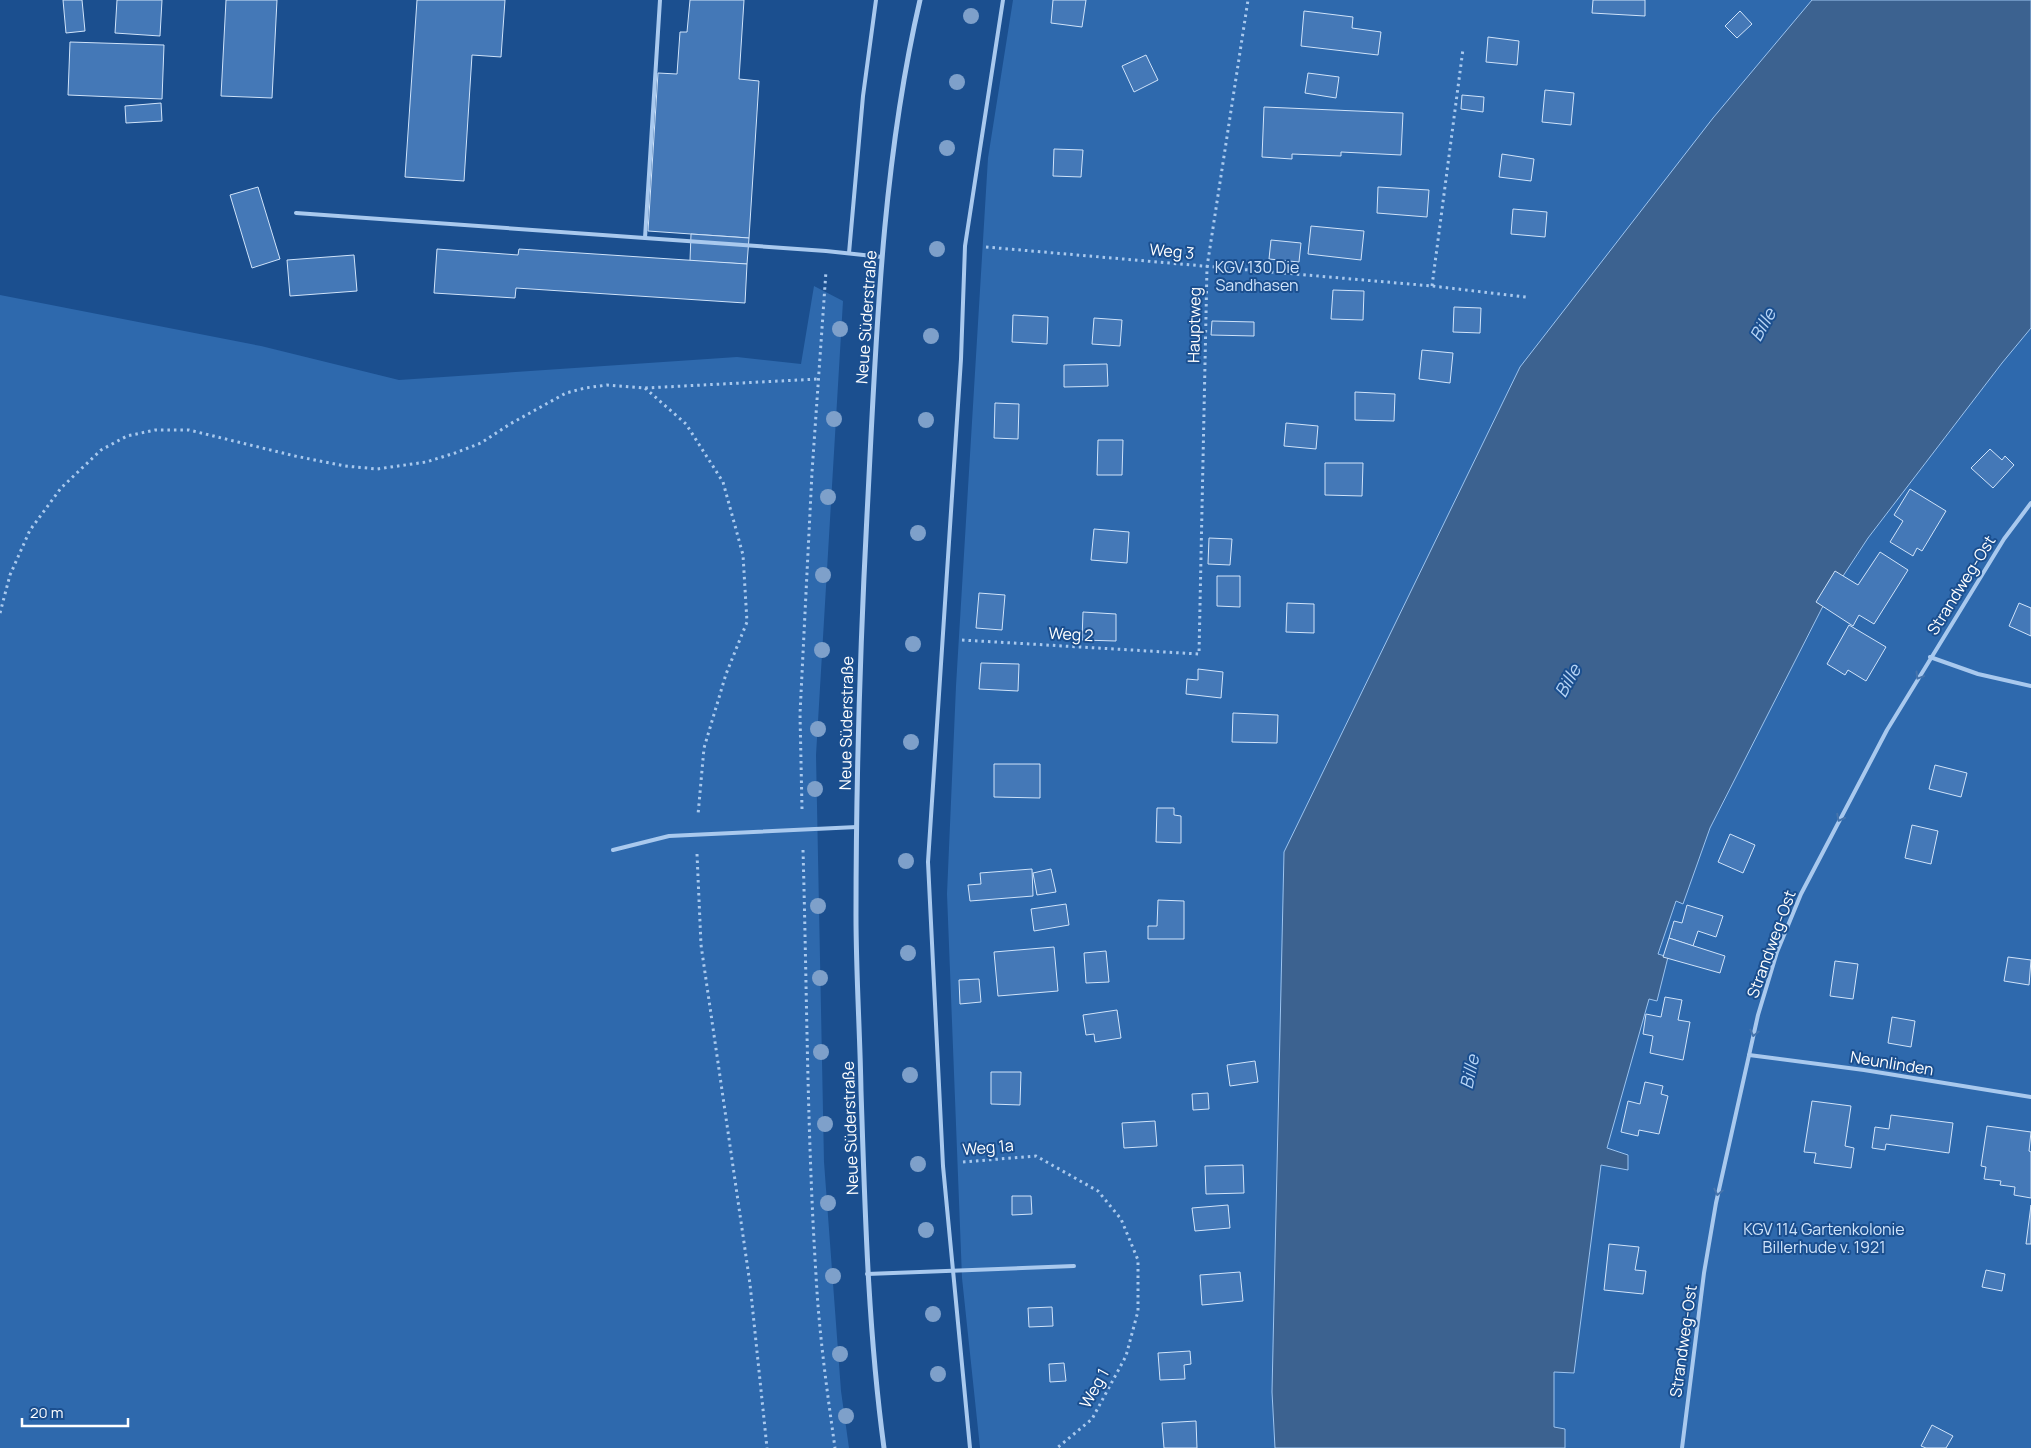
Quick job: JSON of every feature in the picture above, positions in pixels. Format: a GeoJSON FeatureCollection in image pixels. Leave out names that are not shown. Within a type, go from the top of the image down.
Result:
{"type":"FeatureCollection","features":[{"type":"Feature","properties":{"kind":"street","name":"Neue Süderstraße"},"geometry":{"type":"LineString","coordinates":[[884,1448],[874,1379],[866,1274],[856,920],[859,660],[882,256],[894,134],[920,0]]}},
{"type":"Feature","properties":{"kind":"lane"},"geometry":{"type":"LineString","coordinates":[[645,238],[660,0]]}},
{"type":"Feature","properties":{"kind":"lane"},"geometry":{"type":"LineString","coordinates":[[849,253],[863,96],[876,0]]}},
{"type":"Feature","properties":{"kind":"lane"},"geometry":{"type":"LineString","coordinates":[[970,1448],[943,1166],[928,862],[941,639],[961,359],[965,246],[1003,0]]}},
{"type":"Feature","properties":{"kind":"lane"},"geometry":{"type":"LineString","coordinates":[[296,213],[882,256]]}},
{"type":"Feature","properties":{"kind":"lane","name":"Strandweg-Ost"},"geometry":{"type":"LineString","coordinates":[[1682,1448],[1702,1292],[1716,1203],[1758,1015],[1778,952],[1801,894],[1887,730],[2004,539],[2031,503]]}},
{"type":"Feature","properties":{"kind":"lane"},"geometry":{"type":"LineString","coordinates":[[1930,658],[1978,674],[2031,686]]}},
{"type":"Feature","properties":{"kind":"lane"},"geometry":{"type":"LineString","coordinates":[[613,850],[669,836],[857,827]]}},
{"type":"Feature","properties":{"kind":"lane","name":"Neunlinden"},"geometry":{"type":"LineString","coordinates":[[1749,1055],[1864,1070],[2031,1097]]}},
{"type":"Feature","properties":{"kind":"lane"},"geometry":{"type":"LineString","coordinates":[[866,1274],[1074,1266]]}},
{"type":"Feature","properties":{"kind":"path","name":"Hauptweg"},"geometry":{"type":"LineString","coordinates":[[1199,654],[1207,267],[1248,0]]}},
{"type":"Feature","properties":{"kind":"path"},"geometry":{"type":"LineString","coordinates":[[1432,286],[1462,50]]}},
{"type":"Feature","properties":{"kind":"path","name":"Weg 3"},"geometry":{"type":"LineString","coordinates":[[965,246],[1432,286],[1526,297]]}},
{"type":"Feature","properties":{"kind":"path"},"geometry":{"type":"LineString","coordinates":[[0,613],[10,574],[30,530],[61,488],[102,450],[128,436],[155,430],[189,430],[345,466],[377,469],[426,462],[481,443],[517,420],[566,393],[607,385],[645,388],[818,379]]}},
{"type":"Feature","properties":{"kind":"path"},"geometry":{"type":"LineString","coordinates":[[645,388],[686,424],[722,482],[743,555],[747,622],[726,674],[704,748],[697,834],[701,945],[750,1284],[767,1448]]}},
{"type":"Feature","properties":{"kind":"path","name":"Weg 2"},"geometry":{"type":"LineString","coordinates":[[941,639],[1199,654]]}},
{"type":"Feature","properties":{"kind":"path","name":"Weg 1a"},"geometry":{"type":"LineString","coordinates":[[943,1166],[957,1162],[1036,1156]]}},
{"type":"Feature","properties":{"kind":"path","name":"Weg 1"},"geometry":{"type":"LineString","coordinates":[[1036,1156],[1098,1191],[1121,1219],[1138,1260],[1138,1311],[1126,1356],[1092,1419],[1057,1448]]}},
{"type":"Feature","properties":{"kind":"green space","name":"KGV 130 Die Sandhasen"},"geometry":{"type":"Polygon","coordinates":[[[1013,0],[1812,0],[1713,118],[1284,852],[1272,1392],[1275,1448],[980,1448],[962,1278],[947,894],[956,686],[988,158],[1013,0]]]}},
{"type":"Feature","properties":{"kind":"green space"},"geometry":{"type":"Polygon","coordinates":[[[814,286],[843,301],[816,755],[824,1162],[841,1391],[849,1448],[0,1448],[0,295],[261,346],[399,380],[737,357],[801,364],[814,286]]]}},
{"type":"Feature","properties":{"kind":"green space","name":"KGV 114 Gartenkolonie Billerhude v. 1921"},"geometry":{"type":"Polygon","coordinates":[[[2031,328],[2031,1448],[1565,1448],[1565,1429],[1554,1427],[1554,1371],[1574,1373],[1601,1164],[1628,1169],[1607,1148],[1649,998],[1657,1000],[1668,957],[1658,955],[1676,901],[1683,903],[1710,828],[1822,608],[1868,538],[2031,328]]]}},
{"type":"Feature","properties":{"kind":"water","name":"Bille"},"geometry":{"type":"Polygon","coordinates":[[[1812,0],[2031,0],[2031,328],[1868,538],[1822,608],[1710,828],[1683,904],[1676,901],[1658,954],[1668,957],[1657,1001],[1649,999],[1607,1148],[1628,1155],[1628,1170],[1601,1165],[1574,1373],[1554,1372],[1554,1427],[1565,1429],[1565,1448],[1275,1448],[1272,1392],[1284,852],[1520,367],[1713,118],[1812,0]]]}},
{"type":"Feature","properties":{"kind":"building"},"geometry":{"type":"Polygon","coordinates":[[[63,0],[82,0],[85,31],[66,33],[63,0]]]}},
{"type":"Feature","properties":{"kind":"building"},"geometry":{"type":"Polygon","coordinates":[[[117,0],[162,0],[160,36],[115,33],[117,0]]]}},
{"type":"Feature","properties":{"kind":"building"},"geometry":{"type":"Polygon","coordinates":[[[226,0],[277,0],[272,98],[221,96],[226,0]]]}},
{"type":"Feature","properties":{"kind":"building"},"geometry":{"type":"Polygon","coordinates":[[[417,0],[505,0],[501,57],[472,55],[464,181],[405,177],[417,0]]]}},
{"type":"Feature","properties":{"kind":"building"},"geometry":{"type":"Polygon","coordinates":[[[690,0],[744,0],[739,79],[759,81],[749,238],[648,231],[658,73],[677,74],[680,32],[687,32],[690,0]]]}},
{"type":"Feature","properties":{"kind":"building"},"geometry":{"type":"Polygon","coordinates":[[[1053,0],[1086,0],[1082,27],[1051,23],[1053,0]]]}},
{"type":"Feature","properties":{"kind":"building"},"geometry":{"type":"Polygon","coordinates":[[[1593,0],[1645,0],[1645,16],[1592,13],[1593,0]]]}},
{"type":"Feature","properties":{"kind":"building"},"geometry":{"type":"Polygon","coordinates":[[[1304,11],[1353,17],[1352,28],[1381,32],[1378,55],[1301,46],[1304,11]]]}},
{"type":"Feature","properties":{"kind":"building"},"geometry":{"type":"Polygon","coordinates":[[[1740,11],[1752,24],[1737,38],[1725,26],[1740,11]]]}},
{"type":"Feature","properties":{"kind":"building"},"geometry":{"type":"Polygon","coordinates":[[[1488,37],[1519,41],[1517,65],[1486,62],[1488,37]]]}},
{"type":"Feature","properties":{"kind":"building"},"geometry":{"type":"Polygon","coordinates":[[[70,42],[164,45],[162,99],[68,95],[70,42]]]}},
{"type":"Feature","properties":{"kind":"building"},"geometry":{"type":"Polygon","coordinates":[[[1146,55],[1158,80],[1134,92],[1122,66],[1146,55]]]}},
{"type":"Feature","properties":{"kind":"building"},"geometry":{"type":"Polygon","coordinates":[[[1308,73],[1339,77],[1336,98],[1305,93],[1308,73]]]}},
{"type":"Feature","properties":{"kind":"building"},"geometry":{"type":"Polygon","coordinates":[[[1545,90],[1574,93],[1571,125],[1542,122],[1545,90]]]}},
{"type":"Feature","properties":{"kind":"building"},"geometry":{"type":"Polygon","coordinates":[[[1462,95],[1484,97],[1483,112],[1461,109],[1462,95]]]}},
{"type":"Feature","properties":{"kind":"building"},"geometry":{"type":"Polygon","coordinates":[[[161,103],[162,121],[126,123],[125,106],[161,103]]]}},
{"type":"Feature","properties":{"kind":"building"},"geometry":{"type":"Polygon","coordinates":[[[1264,107],[1403,113],[1401,155],[1341,152],[1341,156],[1292,154],[1292,159],[1262,157],[1264,107]]]}},
{"type":"Feature","properties":{"kind":"building"},"geometry":{"type":"Polygon","coordinates":[[[1054,149],[1083,150],[1081,177],[1053,176],[1054,149]]]}},
{"type":"Feature","properties":{"kind":"building"},"geometry":{"type":"Polygon","coordinates":[[[1502,154],[1534,159],[1531,181],[1499,177],[1502,154]]]}},
{"type":"Feature","properties":{"kind":"building"},"geometry":{"type":"Polygon","coordinates":[[[258,187],[280,259],[252,268],[230,195],[258,187]]]}},
{"type":"Feature","properties":{"kind":"building"},"geometry":{"type":"Polygon","coordinates":[[[1378,187],[1429,190],[1427,217],[1377,213],[1378,187]]]}},
{"type":"Feature","properties":{"kind":"building"},"geometry":{"type":"Polygon","coordinates":[[[1513,209],[1547,212],[1545,237],[1511,234],[1513,209]]]}},
{"type":"Feature","properties":{"kind":"building"},"geometry":{"type":"Polygon","coordinates":[[[1311,226],[1364,231],[1361,260],[1308,254],[1311,226]]]}},
{"type":"Feature","properties":{"kind":"building"},"geometry":{"type":"Polygon","coordinates":[[[691,234],[749,238],[747,264],[690,261],[691,234]]]}},
{"type":"Feature","properties":{"kind":"building"},"geometry":{"type":"Polygon","coordinates":[[[1271,240],[1301,243],[1299,262],[1269,259],[1271,240]]]}},
{"type":"Feature","properties":{"kind":"building"},"geometry":{"type":"Polygon","coordinates":[[[437,249],[518,255],[519,249],[747,264],[745,303],[516,288],[515,298],[434,293],[437,249]]]}},
{"type":"Feature","properties":{"kind":"building"},"geometry":{"type":"Polygon","coordinates":[[[354,255],[357,291],[290,296],[287,260],[354,255]]]}},
{"type":"Feature","properties":{"kind":"building"},"geometry":{"type":"Polygon","coordinates":[[[1333,290],[1364,291],[1363,320],[1331,319],[1333,290]]]}},
{"type":"Feature","properties":{"kind":"building"},"geometry":{"type":"Polygon","coordinates":[[[1454,307],[1481,308],[1480,333],[1453,332],[1454,307]]]}},
{"type":"Feature","properties":{"kind":"building"},"geometry":{"type":"Polygon","coordinates":[[[1013,315],[1048,317],[1047,344],[1012,342],[1013,315]]]}},
{"type":"Feature","properties":{"kind":"building"},"geometry":{"type":"Polygon","coordinates":[[[1094,318],[1122,320],[1120,346],[1092,344],[1094,318]]]}},
{"type":"Feature","properties":{"kind":"building"},"geometry":{"type":"Polygon","coordinates":[[[1212,321],[1254,322],[1254,336],[1211,335],[1212,321]]]}},
{"type":"Feature","properties":{"kind":"building"},"geometry":{"type":"Polygon","coordinates":[[[1422,350],[1453,353],[1450,383],[1419,379],[1422,350]]]}},
{"type":"Feature","properties":{"kind":"building"},"geometry":{"type":"Polygon","coordinates":[[[1107,364],[1108,386],[1064,387],[1064,365],[1107,364]]]}},
{"type":"Feature","properties":{"kind":"building"},"geometry":{"type":"Polygon","coordinates":[[[1355,392],[1395,394],[1394,421],[1355,420],[1355,392]]]}},
{"type":"Feature","properties":{"kind":"building"},"geometry":{"type":"Polygon","coordinates":[[[995,403],[1019,404],[1018,439],[994,438],[995,403]]]}},
{"type":"Feature","properties":{"kind":"building"},"geometry":{"type":"Polygon","coordinates":[[[1286,423],[1318,426],[1316,449],[1284,446],[1286,423]]]}},
{"type":"Feature","properties":{"kind":"building"},"geometry":{"type":"Polygon","coordinates":[[[1098,440],[1123,440],[1122,475],[1097,475],[1098,440]]]}},
{"type":"Feature","properties":{"kind":"building"},"geometry":{"type":"Polygon","coordinates":[[[1990,449],[2002,460],[2005,456],[2014,465],[1993,488],[1971,468],[1990,449]]]}},
{"type":"Feature","properties":{"kind":"building"},"geometry":{"type":"Polygon","coordinates":[[[1325,463],[1363,463],[1362,496],[1325,495],[1325,463]]]}},
{"type":"Feature","properties":{"kind":"building"},"geometry":{"type":"Polygon","coordinates":[[[1910,489],[1946,511],[1922,551],[1917,548],[1913,556],[1890,542],[1903,521],[1894,515],[1910,489]]]}},
{"type":"Feature","properties":{"kind":"building"},"geometry":{"type":"Polygon","coordinates":[[[1094,529],[1129,532],[1127,563],[1091,560],[1094,529]]]}},
{"type":"Feature","properties":{"kind":"building"},"geometry":{"type":"Polygon","coordinates":[[[1209,538],[1232,539],[1230,565],[1208,564],[1209,538]]]}},
{"type":"Feature","properties":{"kind":"building"},"geometry":{"type":"Polygon","coordinates":[[[1880,552],[1908,570],[1874,624],[1859,615],[1853,626],[1816,602],[1835,571],[1858,585],[1880,552]]]}},
{"type":"Feature","properties":{"kind":"building"},"geometry":{"type":"Polygon","coordinates":[[[1217,576],[1240,576],[1240,607],[1217,606],[1217,576]]]}},
{"type":"Feature","properties":{"kind":"building"},"geometry":{"type":"Polygon","coordinates":[[[979,593],[1005,595],[1002,630],[976,628],[979,593]]]}},
{"type":"Feature","properties":{"kind":"building"},"geometry":{"type":"Polygon","coordinates":[[[1287,603],[1314,604],[1314,633],[1286,632],[1287,603]]]}},
{"type":"Feature","properties":{"kind":"building"},"geometry":{"type":"Polygon","coordinates":[[[2019,603],[2031,608],[2031,636],[2009,626],[2019,603]]]}},
{"type":"Feature","properties":{"kind":"building"},"geometry":{"type":"Polygon","coordinates":[[[1083,612],[1116,614],[1116,641],[1082,640],[1083,612]]]}},
{"type":"Feature","properties":{"kind":"building"},"geometry":{"type":"Polygon","coordinates":[[[1849,625],[1886,647],[1866,681],[1848,670],[1845,675],[1827,664],[1849,625]]]}},
{"type":"Feature","properties":{"kind":"building"},"geometry":{"type":"Polygon","coordinates":[[[981,663],[1019,664],[1018,691],[979,689],[981,663]]]}},
{"type":"Feature","properties":{"kind":"building"},"geometry":{"type":"Polygon","coordinates":[[[1198,669],[1223,672],[1221,698],[1186,694],[1187,679],[1198,680],[1198,669]]]}},
{"type":"Feature","properties":{"kind":"building"},"geometry":{"type":"Polygon","coordinates":[[[1233,713],[1278,715],[1277,743],[1232,742],[1233,713]]]}},
{"type":"Feature","properties":{"kind":"building"},"geometry":{"type":"Polygon","coordinates":[[[994,764],[1040,764],[1040,798],[994,797],[994,764]]]}},
{"type":"Feature","properties":{"kind":"building"},"geometry":{"type":"Polygon","coordinates":[[[1935,765],[1967,773],[1961,797],[1929,789],[1935,765]]]}},
{"type":"Feature","properties":{"kind":"building"},"geometry":{"type":"Polygon","coordinates":[[[1157,808],[1174,808],[1174,815],[1181,816],[1181,843],[1156,842],[1157,808]]]}},
{"type":"Feature","properties":{"kind":"building"},"geometry":{"type":"Polygon","coordinates":[[[1912,825],[1938,831],[1931,864],[1905,858],[1912,825]]]}},
{"type":"Feature","properties":{"kind":"building"},"geometry":{"type":"Polygon","coordinates":[[[1730,834],[1755,845],[1743,873],[1718,862],[1730,834]]]}},
{"type":"Feature","properties":{"kind":"building"},"geometry":{"type":"Polygon","coordinates":[[[1032,869],[1033,896],[970,901],[968,885],[981,884],[980,873],[1032,869]]]}},
{"type":"Feature","properties":{"kind":"building"},"geometry":{"type":"Polygon","coordinates":[[[1051,869],[1056,892],[1037,895],[1033,873],[1051,869]]]}},
{"type":"Feature","properties":{"kind":"building"},"geometry":{"type":"Polygon","coordinates":[[[1158,900],[1184,901],[1184,939],[1148,939],[1148,926],[1157,926],[1158,900]]]}},
{"type":"Feature","properties":{"kind":"building"},"geometry":{"type":"Polygon","coordinates":[[[1066,904],[1069,925],[1034,931],[1031,909],[1066,904]]]}},
{"type":"Feature","properties":{"kind":"building"},"geometry":{"type":"Polygon","coordinates":[[[1687,905],[1723,916],[1716,937],[1698,931],[1693,946],[1669,938],[1674,921],[1682,923],[1687,905]]]}},
{"type":"Feature","properties":{"kind":"building"},"geometry":{"type":"Polygon","coordinates":[[[1669,938],[1725,956],[1720,973],[1663,957],[1669,938]]]}},
{"type":"Feature","properties":{"kind":"building"},"geometry":{"type":"Polygon","coordinates":[[[1054,947],[1058,991],[998,996],[994,952],[1054,947]]]}},
{"type":"Feature","properties":{"kind":"building"},"geometry":{"type":"Polygon","coordinates":[[[1106,951],[1109,982],[1086,983],[1084,953],[1106,951]]]}},
{"type":"Feature","properties":{"kind":"building"},"geometry":{"type":"Polygon","coordinates":[[[2008,957],[2031,960],[2029,985],[2004,981],[2008,957]]]}},
{"type":"Feature","properties":{"kind":"building"},"geometry":{"type":"Polygon","coordinates":[[[1835,961],[1858,964],[1853,999],[1830,996],[1835,961]]]}},
{"type":"Feature","properties":{"kind":"building"},"geometry":{"type":"Polygon","coordinates":[[[979,979],[981,1002],[960,1004],[959,980],[979,979]]]}},
{"type":"Feature","properties":{"kind":"building"},"geometry":{"type":"Polygon","coordinates":[[[1665,997],[1682,1000],[1678,1020],[1690,1022],[1683,1060],[1650,1053],[1653,1036],[1643,1034],[1646,1014],[1661,1017],[1665,997]]]}},
{"type":"Feature","properties":{"kind":"building"},"geometry":{"type":"Polygon","coordinates":[[[1117,1010],[1121,1038],[1095,1042],[1094,1034],[1086,1035],[1083,1015],[1117,1010]]]}},
{"type":"Feature","properties":{"kind":"building"},"geometry":{"type":"Polygon","coordinates":[[[1892,1017],[1915,1021],[1911,1047],[1888,1043],[1892,1017]]]}},
{"type":"Feature","properties":{"kind":"building"},"geometry":{"type":"Polygon","coordinates":[[[1255,1061],[1258,1082],[1230,1086],[1227,1065],[1255,1061]]]}},
{"type":"Feature","properties":{"kind":"building"},"geometry":{"type":"Polygon","coordinates":[[[991,1072],[1021,1072],[1020,1105],[991,1104],[991,1072]]]}},
{"type":"Feature","properties":{"kind":"building"},"geometry":{"type":"Polygon","coordinates":[[[1645,1082],[1663,1086],[1661,1094],[1668,1096],[1659,1134],[1639,1130],[1638,1136],[1621,1132],[1628,1101],[1640,1104],[1645,1082]]]}},
{"type":"Feature","properties":{"kind":"building"},"geometry":{"type":"Polygon","coordinates":[[[1208,1093],[1209,1109],[1193,1110],[1192,1094],[1208,1093]]]}},
{"type":"Feature","properties":{"kind":"building"},"geometry":{"type":"Polygon","coordinates":[[[1812,1101],[1851,1106],[1845,1146],[1854,1148],[1851,1168],[1814,1163],[1816,1153],[1804,1152],[1812,1101]]]}},
{"type":"Feature","properties":{"kind":"building"},"geometry":{"type":"Polygon","coordinates":[[[1891,1115],[1953,1123],[1949,1153],[1886,1144],[1885,1150],[1872,1148],[1875,1127],[1889,1129],[1891,1115]]]}},
{"type":"Feature","properties":{"kind":"building"},"geometry":{"type":"Polygon","coordinates":[[[1155,1121],[1157,1146],[1124,1148],[1122,1123],[1155,1121]]]}},
{"type":"Feature","properties":{"kind":"building"},"geometry":{"type":"Polygon","coordinates":[[[1987,1126],[2031,1132],[2029,1151],[2031,1152],[2031,1198],[2014,1195],[2015,1187],[2000,1185],[2001,1181],[1984,1179],[1986,1167],[1981,1166],[1987,1126]]]}},
{"type":"Feature","properties":{"kind":"building"},"geometry":{"type":"Polygon","coordinates":[[[1243,1165],[1244,1193],[1206,1194],[1205,1166],[1243,1165]]]}},
{"type":"Feature","properties":{"kind":"building"},"geometry":{"type":"Polygon","coordinates":[[[1012,1196],[1031,1196],[1032,1214],[1012,1215],[1012,1196]]]}},
{"type":"Feature","properties":{"kind":"building"},"geometry":{"type":"Polygon","coordinates":[[[1228,1205],[1230,1228],[1195,1231],[1192,1208],[1228,1205]]]}},
{"type":"Feature","properties":{"kind":"building"},"geometry":{"type":"Polygon","coordinates":[[[2031,1205],[2031,1244],[2026,1244],[2031,1205]]]}},
{"type":"Feature","properties":{"kind":"building"},"geometry":{"type":"Polygon","coordinates":[[[1609,1244],[1639,1247],[1635,1270],[1646,1271],[1643,1294],[1604,1290],[1609,1244]]]}},
{"type":"Feature","properties":{"kind":"building"},"geometry":{"type":"Polygon","coordinates":[[[1986,1270],[2005,1274],[2002,1291],[1982,1287],[1986,1270]]]}},
{"type":"Feature","properties":{"kind":"building"},"geometry":{"type":"Polygon","coordinates":[[[1240,1272],[1243,1301],[1202,1305],[1200,1275],[1240,1272]]]}},
{"type":"Feature","properties":{"kind":"building"},"geometry":{"type":"Polygon","coordinates":[[[1052,1307],[1053,1326],[1029,1327],[1028,1308],[1052,1307]]]}},
{"type":"Feature","properties":{"kind":"building"},"geometry":{"type":"Polygon","coordinates":[[[1190,1351],[1191,1364],[1184,1365],[1185,1379],[1160,1380],[1158,1353],[1190,1351]]]}},
{"type":"Feature","properties":{"kind":"building"},"geometry":{"type":"Polygon","coordinates":[[[1064,1363],[1066,1381],[1050,1382],[1049,1364],[1064,1363]]]}},
{"type":"Feature","properties":{"kind":"building"},"geometry":{"type":"Polygon","coordinates":[[[1196,1421],[1197,1448],[1164,1448],[1162,1423],[1196,1421]]]}},
{"type":"Feature","properties":{"kind":"building"},"geometry":{"type":"Polygon","coordinates":[[[1932,1425],[1953,1436],[1946,1448],[1926,1448],[1921,1446],[1932,1425]]]}}]}
